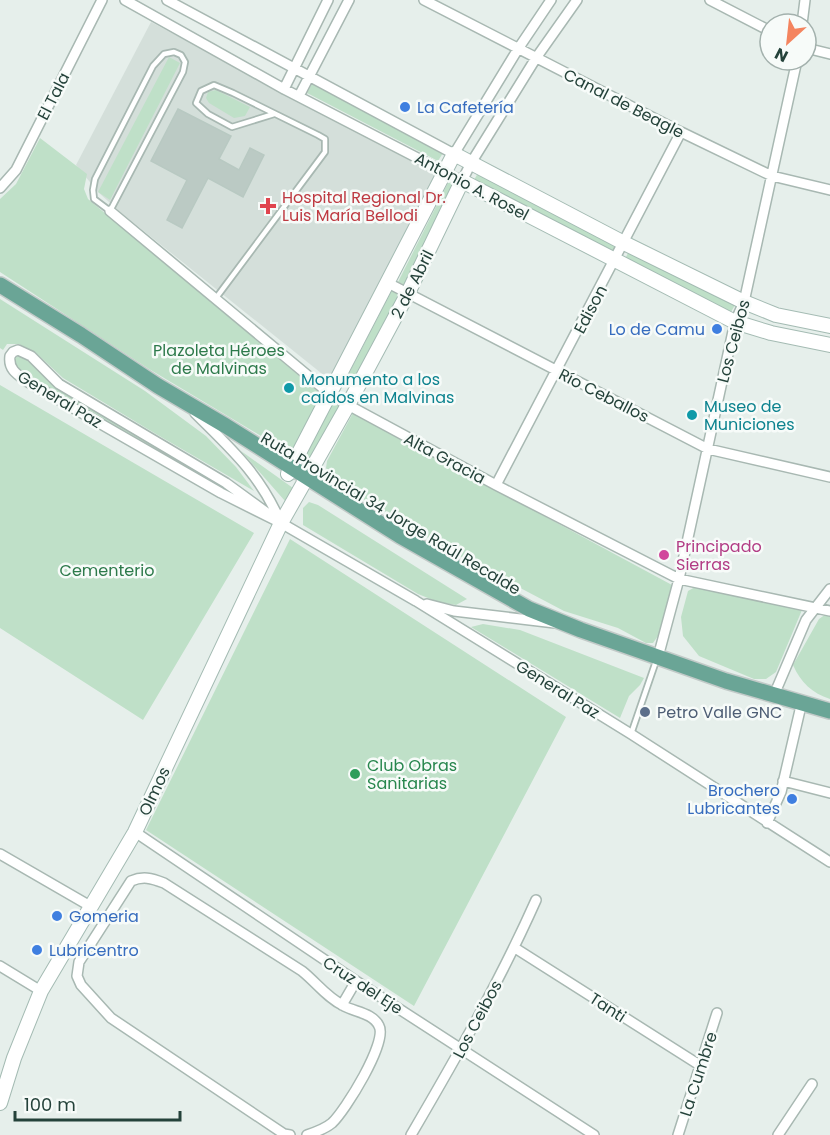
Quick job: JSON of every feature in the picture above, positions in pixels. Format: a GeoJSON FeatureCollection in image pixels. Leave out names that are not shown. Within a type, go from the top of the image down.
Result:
{"type":"FeatureCollection","features":[{"type":"Feature","properties":{"kind":"main road","name":"Ruta Provincial 34 Jorge Raúl Recalde"},"geometry":{"type":"LineString","coordinates":[[0,285],[183,401],[222,431],[305,480],[491,597],[657,660],[723,688],[830,718]]}},
{"type":"Feature","properties":{"kind":"main road","name":"Ruta Provincial 34 Jorge Raúl Recalde"},"geometry":{"type":"LineString","coordinates":[[657,660],[830,711]]}},
{"type":"Feature","properties":{"kind":"street","name":"El Tala"},"geometry":{"type":"LineString","coordinates":[[0,188],[15,170],[102,0]]}},
{"type":"Feature","properties":{"kind":"street","name":"Antonio A. Rosel"},"geometry":{"type":"LineString","coordinates":[[125,0],[284,89],[735,322],[771,333],[830,345]]}},
{"type":"Feature","properties":{"kind":"street","name":"Antonio A. Rosel"},"geometry":{"type":"LineString","coordinates":[[167,0],[624,243],[744,302],[776,315],[830,326]]}},
{"type":"Feature","properties":{"kind":"street"},"geometry":{"type":"LineString","coordinates":[[284,89],[328,0]]}},
{"type":"Feature","properties":{"kind":"street"},"geometry":{"type":"LineString","coordinates":[[299,96],[349,0]]}},
{"type":"Feature","properties":{"kind":"street","name":"Canal de Beagle"},"geometry":{"type":"LineString","coordinates":[[424,0],[771,176],[830,190]]}},
{"type":"Feature","properties":{"kind":"street","name":"2 de Abril"},"geometry":{"type":"LineString","coordinates":[[290,471],[454,154],[518,49],[551,0]]}},
{"type":"Feature","properties":{"kind":"street","name":"2 de Abril"},"geometry":{"type":"LineString","coordinates":[[305,480],[408,293],[471,163],[536,58],[577,0]]}},
{"type":"Feature","properties":{"kind":"street"},"geometry":{"type":"LineString","coordinates":[[710,0],[758,25]]}},
{"type":"Feature","properties":{"kind":"street","name":"Los Ceibos"},"geometry":{"type":"LineString","coordinates":[[657,660],[679,579],[735,322],[744,302],[794,72]]}},
{"type":"Feature","properties":{"kind":"street","name":"Edison"},"geometry":{"type":"LineString","coordinates":[[496,485],[681,132]]}},
{"type":"Feature","properties":{"kind":"street","name":"Alta Gracia"},"geometry":{"type":"LineString","coordinates":[[110,211],[330,394],[348,405],[496,485],[679,579],[830,611]]}},
{"type":"Feature","properties":{"kind":"street","name":"Río Ceballos"},"geometry":{"type":"LineString","coordinates":[[388,283],[708,449],[830,477]]}},
{"type":"Feature","properties":{"kind":"street","name":"General Paz"},"geometry":{"type":"LineString","coordinates":[[281,524],[226,483],[59,384],[31,356],[18,350],[10,356],[10,367],[28,382],[416,601],[631,734],[830,862]]}},
{"type":"Feature","properties":{"kind":"street"},"geometry":{"type":"LineString","coordinates":[[183,401],[259,480],[270,497],[281,524]]}},
{"type":"Feature","properties":{"kind":"street","name":"Olmos"},"geometry":{"type":"LineString","coordinates":[[0,1103],[14,1058],[41,992],[135,832],[281,524],[305,480]]}},
{"type":"Feature","properties":{"kind":"street"},"geometry":{"type":"LineString","coordinates":[[774,695],[806,620],[830,589]]}},
{"type":"Feature","properties":{"kind":"street"},"geometry":{"type":"LineString","coordinates":[[416,601],[454,611],[556,623]]}},
{"type":"Feature","properties":{"kind":"street"},"geometry":{"type":"LineString","coordinates":[[767,823],[781,792],[800,710]]}},
{"type":"Feature","properties":{"kind":"street"},"geometry":{"type":"LineString","coordinates":[[783,781],[830,793]]}},
{"type":"Feature","properties":{"kind":"street","name":"Cruz del Eje"},"geometry":{"type":"LineString","coordinates":[[135,832],[356,981],[594,1135]]}},
{"type":"Feature","properties":{"kind":"street"},"geometry":{"type":"LineString","coordinates":[[0,854],[90,906]]}},
{"type":"Feature","properties":{"kind":"street"},"geometry":{"type":"LineString","coordinates":[[290,1135],[284,1134],[111,1018],[81,985],[77,975],[79,962],[126,886],[140,877],[150,878],[173,888],[302,970],[328,997],[370,1016],[380,1026],[381,1035],[377,1050],[342,1112],[331,1124],[307,1135]]}},
{"type":"Feature","properties":{"kind":"street","name":"Los Ceibos"},"geometry":{"type":"LineString","coordinates":[[411,1135],[461,1049],[515,948],[536,900]]}},
{"type":"Feature","properties":{"kind":"street","name":"Tanti"},"geometry":{"type":"LineString","coordinates":[[515,948],[701,1066]]}},
{"type":"Feature","properties":{"kind":"street"},"geometry":{"type":"LineString","coordinates":[[0,966],[41,992]]}},
{"type":"Feature","properties":{"kind":"street"},"geometry":{"type":"LineString","coordinates":[[342,1005],[356,981]]}},
{"type":"Feature","properties":{"kind":"street","name":"La Cumbre"},"geometry":{"type":"LineString","coordinates":[[678,1135],[717,1013]]}},
{"type":"Feature","properties":{"kind":"street"},"geometry":{"type":"LineString","coordinates":[[778,1135],[812,1084]]}},
{"type":"Feature","properties":{"kind":"lane"},"geometry":{"type":"LineString","coordinates":[[174,52],[181,54],[186,62],[183,72],[110,211],[94,198],[95,179],[153,66],[164,54],[174,52]]}},
{"type":"Feature","properties":{"kind":"lane"},"geometry":{"type":"LineString","coordinates":[[216,298],[325,152],[325,139],[233,93],[214,85],[201,91],[196,103],[208,114],[232,126],[274,114]]}},
{"type":"Feature","properties":{"kind":"lane"},"geometry":{"type":"LineString","coordinates":[[631,734],[657,660]]}},
{"type":"Feature","properties":{"kind":"shaded area","name":"Hospital Regional Dr. Luis María Bellodi"},"geometry":{"type":"Polygon","coordinates":[[[151,22],[438,173],[331,381],[120,212],[98,192],[76,165],[151,22]]]}},
{"type":"Feature","properties":{"kind":"green space"},"geometry":{"type":"Polygon","coordinates":[[[169,57],[180,63],[110,200],[98,192],[169,57]]]}},
{"type":"Feature","properties":{"kind":"green space"},"geometry":{"type":"Polygon","coordinates":[[[312,84],[443,153],[438,161],[307,93],[312,84]]]}},
{"type":"Feature","properties":{"kind":"green space"},"geometry":{"type":"Polygon","coordinates":[[[216,90],[250,107],[245,116],[234,118],[209,103],[206,98],[208,92],[216,90]]]}},
{"type":"Feature","properties":{"kind":"green space","name":"Plazoleta Héroes de Malvinas"},"geometry":{"type":"Polygon","coordinates":[[[40,138],[87,174],[84,189],[88,199],[320,393],[323,399],[295,449],[286,451],[149,369],[0,272],[0,199],[16,184],[40,138]]]}},
{"type":"Feature","properties":{"kind":"green space"},"geometry":{"type":"Polygon","coordinates":[[[478,173],[617,245],[613,252],[474,180],[478,173]]]}},
{"type":"Feature","properties":{"kind":"green space"},"geometry":{"type":"Polygon","coordinates":[[[449,181],[456,184],[405,285],[398,282],[449,181]]]}},
{"type":"Feature","properties":{"kind":"green space"},"geometry":{"type":"Polygon","coordinates":[[[629,251],[735,305],[731,312],[625,259],[629,251]]]}},
{"type":"Feature","properties":{"kind":"green space"},"geometry":{"type":"Polygon","coordinates":[[[392,290],[400,294],[352,389],[343,385],[392,290]]]}},
{"type":"Feature","properties":{"kind":"green space"},"geometry":{"type":"Polygon","coordinates":[[[0,299],[145,391],[206,436],[236,467],[254,491],[63,378],[35,352],[19,344],[7,344],[3,350],[0,348],[0,299]]]}},
{"type":"Feature","properties":{"kind":"green space"},"geometry":{"type":"Polygon","coordinates":[[[21,355],[60,388],[106,418],[187,465],[185,468],[24,375],[13,363],[15,358],[21,355]]]}},
{"type":"Feature","properties":{"kind":"green space","name":"Cementerio"},"geometry":{"type":"Polygon","coordinates":[[[0,385],[254,533],[143,720],[0,628],[0,385]]]}},
{"type":"Feature","properties":{"kind":"green space"},"geometry":{"type":"Polygon","coordinates":[[[333,403],[342,408],[310,465],[301,460],[333,403]]]}},
{"type":"Feature","properties":{"kind":"green space"},"geometry":{"type":"Polygon","coordinates":[[[353,413],[672,585],[658,636],[653,643],[646,643],[618,628],[564,611],[450,551],[338,484],[326,468],[327,461],[353,413]]]}},
{"type":"Feature","properties":{"kind":"green space"},"geometry":{"type":"Polygon","coordinates":[[[241,451],[293,488],[285,501],[241,451]]]}},
{"type":"Feature","properties":{"kind":"green space"},"geometry":{"type":"Polygon","coordinates":[[[309,502],[318,505],[467,599],[456,605],[438,602],[418,594],[303,525],[303,508],[309,502]]]}},
{"type":"Feature","properties":{"kind":"green space","name":"Club Obras Sanitarias"},"geometry":{"type":"Polygon","coordinates":[[[290,539],[566,717],[414,1006],[146,830],[290,539]]]}},
{"type":"Feature","properties":{"kind":"green space"},"geometry":{"type":"Polygon","coordinates":[[[695,587],[802,610],[776,672],[766,679],[754,679],[699,656],[683,636],[681,617],[688,591],[695,587]]]}},
{"type":"Feature","properties":{"kind":"green space"},"geometry":{"type":"Polygon","coordinates":[[[826,614],[830,615],[830,699],[818,694],[808,686],[793,665],[819,619],[826,614]]]}},
{"type":"Feature","properties":{"kind":"green space"},"geometry":{"type":"Polygon","coordinates":[[[483,624],[520,630],[644,678],[629,696],[620,718],[471,627],[483,624]]]}},
{"type":"Feature","properties":{"kind":"building"},"geometry":{"type":"Polygon","coordinates":[[[178,109],[231,136],[219,159],[239,170],[250,148],[264,155],[243,197],[208,178],[182,228],[167,220],[187,180],[151,161],[178,109]]]}},
{"type":"Feature","properties":{"kind":"place","name":"La Cafetería"},"geometry":{"type":"Point","coordinates":[405,107]}},
{"type":"Feature","properties":{"kind":"place","name":"Hospital Regional Dr. Luis María Bellodi"},"geometry":{"type":"Point","coordinates":[268,206]}},
{"type":"Feature","properties":{"kind":"place","name":"Lo de Camu"},"geometry":{"type":"Point","coordinates":[717,329]}},
{"type":"Feature","properties":{"kind":"place","name":"Monumento a los caídos en Malvinas"},"geometry":{"type":"Point","coordinates":[289,388]}},
{"type":"Feature","properties":{"kind":"place","name":"Museo de Municiones"},"geometry":{"type":"Point","coordinates":[692,415]}},
{"type":"Feature","properties":{"kind":"place","name":"Principado Sierras"},"geometry":{"type":"Point","coordinates":[664,555]}},
{"type":"Feature","properties":{"kind":"place","name":"Petro Valle GNC"},"geometry":{"type":"Point","coordinates":[645,712]}},
{"type":"Feature","properties":{"kind":"place","name":"Club Obras Sanitarias"},"geometry":{"type":"Point","coordinates":[355,774]}},
{"type":"Feature","properties":{"kind":"place","name":"Brochero Lubricantes"},"geometry":{"type":"Point","coordinates":[792,799]}},
{"type":"Feature","properties":{"kind":"place","name":"Gomeria"},"geometry":{"type":"Point","coordinates":[57,916]}},
{"type":"Feature","properties":{"kind":"place","name":"Lubricentro"},"geometry":{"type":"Point","coordinates":[37,950]}}]}
